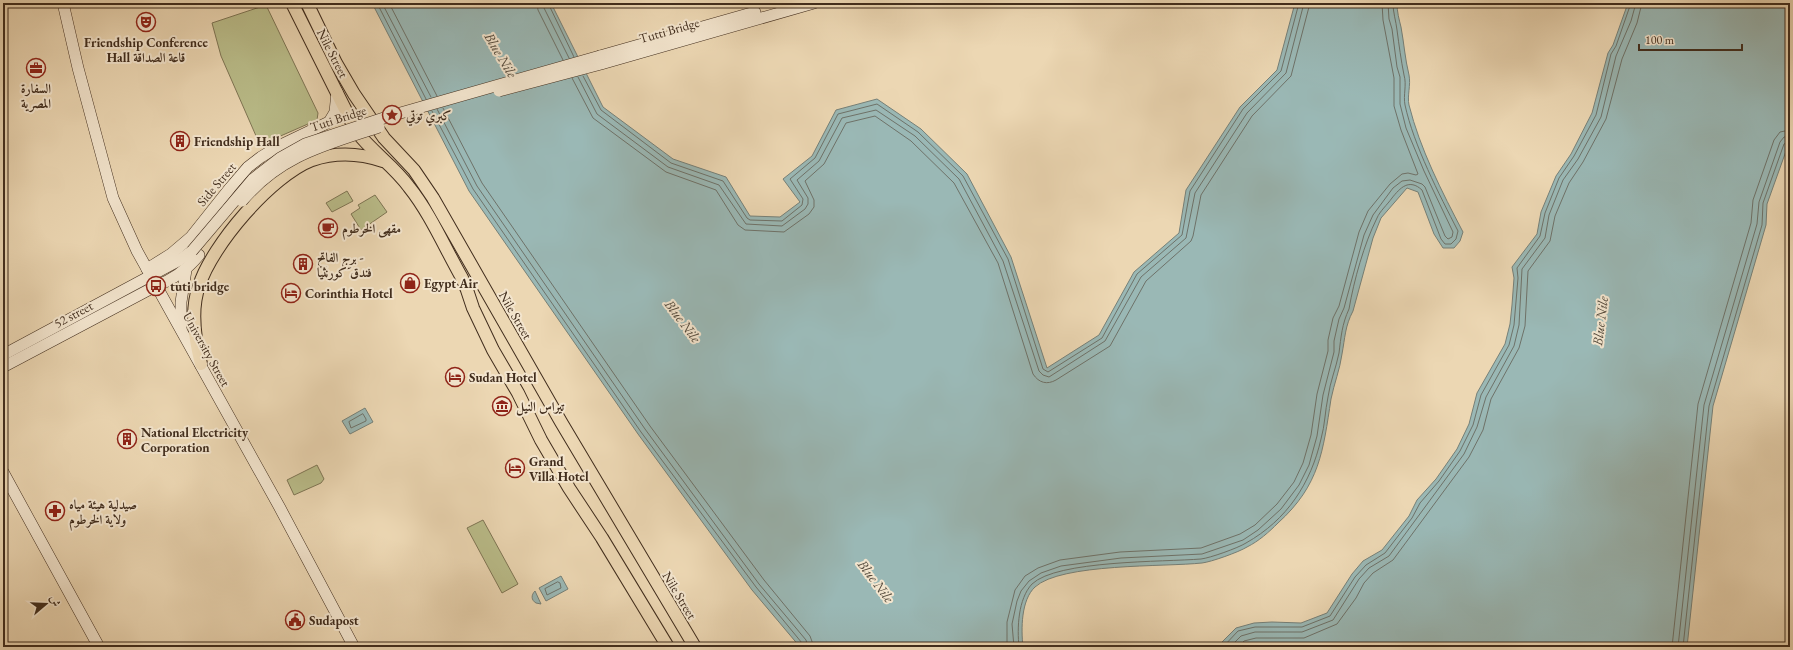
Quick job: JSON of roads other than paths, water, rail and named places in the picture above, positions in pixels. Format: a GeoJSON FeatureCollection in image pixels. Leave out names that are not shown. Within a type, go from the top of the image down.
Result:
{"type":"FeatureCollection","features":[{"type":"Feature","properties":{"kind":"main road","name":"Nile Street"},"geometry":{"type":"LineString","coordinates":[[292,3],[356,131],[367,145],[398,173],[418,199],[462,278],[468,290],[473,308],[493,350],[518,393],[541,440],[569,488],[602,538],[668,647]]}},
{"type":"Feature","properties":{"kind":"main road","name":"Nile Street"},"geometry":{"type":"LineString","coordinates":[[307,3],[336,64],[354,94],[384,138],[414,170],[433,198],[561,422],[694,647]]}},
{"type":"Feature","properties":{"kind":"main road"},"geometry":{"type":"LineString","coordinates":[[201,364],[196,344],[194,312],[198,287],[206,271],[238,220],[270,188],[293,170],[312,160],[337,154],[356,154],[387,162]]}},
{"type":"Feature","properties":{"kind":"street","name":"University Street"},"geometry":{"type":"LineString","coordinates":[[63,3],[78,68],[113,198],[136,251],[180,330],[201,364],[354,647]]}},
{"type":"Feature","properties":{"kind":"street","name":"Tuti Bridge"},"geometry":{"type":"LineString","coordinates":[[192,260],[253,178],[280,158],[305,144],[332,134],[494,85],[788,3]]}},
{"type":"Feature","properties":{"kind":"street","name":"Tuti Bridge"},"geometry":{"type":"LineString","coordinates":[[192,260],[247,196],[262,181],[295,158],[312,149],[497,92],[694,38],[814,3]]}},
{"type":"Feature","properties":{"kind":"street","name":"Side Street"},"geometry":{"type":"LineString","coordinates":[[148,272],[191,237],[230,188],[248,168],[261,157],[279,146],[329,122],[335,112],[337,92]]}},
{"type":"Feature","properties":{"kind":"street"},"geometry":{"type":"LineString","coordinates":[[180,330],[181,302],[192,260]]}},
{"type":"Feature","properties":{"kind":"street"},"geometry":{"type":"LineString","coordinates":[[148,272],[178,261],[192,260],[206,271]]}},
{"type":"Feature","properties":{"kind":"street","name":"52 street"},"geometry":{"type":"LineString","coordinates":[[3,367],[156,286],[173,279],[192,260]]}},
{"type":"Feature","properties":{"kind":"street","name":"52 street"},"geometry":{"type":"LineString","coordinates":[[3,355],[148,272]]}},
{"type":"Feature","properties":{"kind":"street"},"geometry":{"type":"LineString","coordinates":[[3,472],[99,647]]}},
{"type":"Feature","properties":{"kind":"water","name":"Blue Nile"},"geometry":{"type":"Polygon","coordinates":[[[372,3],[551,3],[603,107],[673,159],[726,177],[750,216],[780,217],[800,202],[783,179],[812,156],[836,110],[877,99],[921,129],[967,174],[1011,257],[1047,368],[1099,335],[1134,272],[1179,233],[1186,190],[1240,107],[1277,70],[1295,3],[1397,3],[1409,79],[1409,105],[1425,154],[1463,232],[1460,241],[1454,248],[1443,248],[1434,234],[1418,192],[1407,188],[1381,218],[1373,238],[1353,311],[1347,327],[1340,365],[1331,399],[1322,451],[1317,466],[1303,495],[1292,509],[1271,530],[1256,542],[1232,554],[1202,563],[1090,570],[1048,579],[1035,587],[1027,599],[1022,624],[1023,647],[800,647],[752,590],[638,434],[469,191],[372,3]]]}},
{"type":"Feature","properties":{"kind":"water","name":"Blue Nile"},"geometry":{"type":"Polygon","coordinates":[[[1628,3],[1790,3],[1790,140],[1767,204],[1766,225],[1713,406],[1687,647],[1217,647],[1236,628],[1254,623],[1301,623],[1327,613],[1352,574],[1363,561],[1382,550],[1409,516],[1417,500],[1436,479],[1457,449],[1469,424],[1477,393],[1505,344],[1510,324],[1512,305],[1514,278],[1512,267],[1537,234],[1541,212],[1556,176],[1571,154],[1592,113],[1608,53],[1613,45],[1628,3]]]}},
{"type":"Feature","properties":{"kind":"water"},"geometry":{"type":"Polygon","coordinates":[[[365,408],[373,422],[350,434],[342,421],[365,408]]]}},
{"type":"Feature","properties":{"kind":"water"},"geometry":{"type":"Polygon","coordinates":[[[561,576],[568,589],[546,601],[539,588],[561,576]]]}},
{"type":"Feature","properties":{"kind":"water"},"geometry":{"type":"Polygon","coordinates":[[[535,591],[541,604],[534,602],[532,599],[535,591]]]}},
{"type":"Feature","properties":{"kind":"place","name":"Friendship Conference Hall قاعة الصداقة"},"geometry":{"type":"Point","coordinates":[146,22]}},
{"type":"Feature","properties":{"kind":"place","name":"السفارة المصرية"},"geometry":{"type":"Point","coordinates":[36,68]}},
{"type":"Feature","properties":{"kind":"place","name":"كبري توتي"},"geometry":{"type":"Point","coordinates":[392,115]}},
{"type":"Feature","properties":{"kind":"place","name":"Friendship Hall"},"geometry":{"type":"Point","coordinates":[180,141]}},
{"type":"Feature","properties":{"kind":"place","name":"مقهى الخرطوم"},"geometry":{"type":"Point","coordinates":[328,228]}},
{"type":"Feature","properties":{"kind":"place","name":"برج الفاتح - فندق كورنثيا"},"geometry":{"type":"Point","coordinates":[303,264]}},
{"type":"Feature","properties":{"kind":"place","name":"Egypt Air"},"geometry":{"type":"Point","coordinates":[410,283]}},
{"type":"Feature","properties":{"kind":"place","name":"tuti bridge"},"geometry":{"type":"Point","coordinates":[156,286]}},
{"type":"Feature","properties":{"kind":"place","name":"Corinthia Hotel"},"geometry":{"type":"Point","coordinates":[291,293]}},
{"type":"Feature","properties":{"kind":"place","name":"Sudan Hotel"},"geometry":{"type":"Point","coordinates":[455,377]}},
{"type":"Feature","properties":{"kind":"place","name":"تيراس النيل"},"geometry":{"type":"Point","coordinates":[502,406]}},
{"type":"Feature","properties":{"kind":"place","name":"National Electricity Corporation"},"geometry":{"type":"Point","coordinates":[127,439]}},
{"type":"Feature","properties":{"kind":"place","name":"Grand Villa Hotel"},"geometry":{"type":"Point","coordinates":[515,468]}},
{"type":"Feature","properties":{"kind":"place","name":"صيدلية هيئة مياه ولاية الخرطوم"},"geometry":{"type":"Point","coordinates":[55,511]}},
{"type":"Feature","properties":{"kind":"place","name":"Sudapost"},"geometry":{"type":"Point","coordinates":[295,620]}}]}
